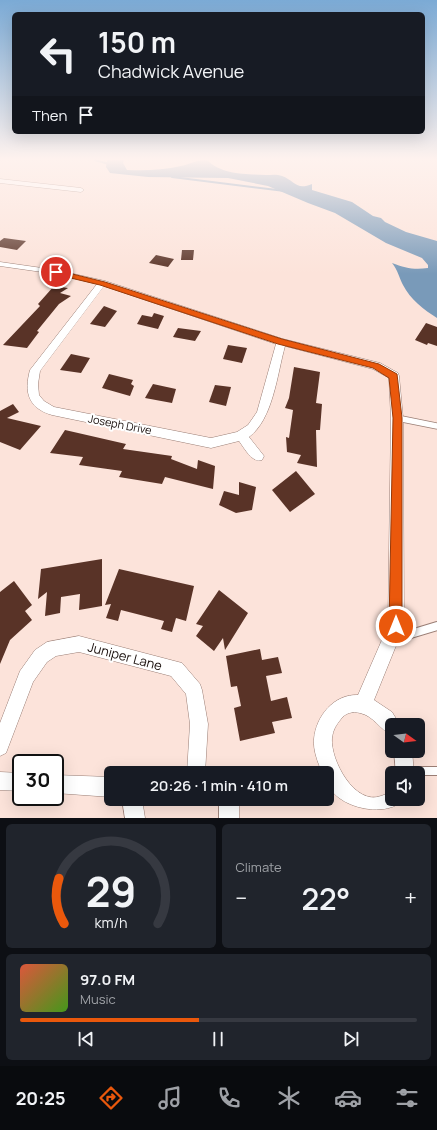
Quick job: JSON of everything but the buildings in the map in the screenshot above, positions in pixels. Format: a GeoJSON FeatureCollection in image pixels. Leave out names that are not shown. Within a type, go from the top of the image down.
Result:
{"type":"FeatureCollection","features":[{"type":"Feature","properties":{"kind":"street"},"geometry":{"type":"LineString","coordinates":[[0,264],[56,272],[102,283],[281,342],[376,366],[394,376],[397,418],[396,626],[363,705]]}},
{"type":"Feature","properties":{"kind":"street","name":"Joseph Drive"},"geometry":{"type":"LineString","coordinates":[[102,283],[35,370],[32,380],[33,393],[39,405],[52,411],[211,443],[241,436],[252,428],[262,413],[281,342]]}},
{"type":"Feature","properties":{"kind":"street"},"geometry":{"type":"LineString","coordinates":[[241,436],[258,456]]}},
{"type":"Feature","properties":{"kind":"street","name":"Juniper Lane"},"geometry":{"type":"LineString","coordinates":[[0,747],[26,677],[41,656],[53,648],[79,644],[176,669],[194,690],[199,724],[196,766]]}},
{"type":"Feature","properties":{"kind":"street"},"geometry":{"type":"LineString","coordinates":[[326,766],[323,742],[326,726],[333,714],[343,706],[354,703],[379,712],[385,718]]}},
{"type":"Feature","properties":{"kind":"street"},"geometry":{"type":"LineString","coordinates":[[0,782],[12,782]]}},
{"type":"Feature","properties":{"kind":"street"},"geometry":{"type":"LineString","coordinates":[[334,783],[341,792],[355,804],[370,808],[385,805]]}},
{"type":"Feature","properties":{"kind":"street"},"geometry":{"type":"LineString","coordinates":[[64,784],[104,787]]}},
{"type":"Feature","properties":{"kind":"street"},"geometry":{"type":"LineString","coordinates":[[133,806],[135,818]]}},
{"type":"Feature","properties":{"kind":"street"},"geometry":{"type":"LineString","coordinates":[[229,806],[229,818]]}},
{"type":"Feature","properties":{"kind":"lane"},"geometry":{"type":"LineString","coordinates":[[397,418],[437,426]]}},
{"type":"Feature","properties":{"kind":"lane"},"geometry":{"type":"LineString","coordinates":[[390,641],[437,626]]}},
{"type":"Feature","properties":{"kind":"lane"},"geometry":{"type":"LineString","coordinates":[[425,771],[437,771]]}},
{"type":"Feature","properties":{"kind":"water"},"geometry":{"type":"Polygon","coordinates":[[[297,198],[339,198],[352,202],[373,216],[381,218],[385,222],[406,232],[437,241],[437,318],[422,308],[409,295],[392,263],[410,268],[428,268],[428,265],[422,258],[386,243],[335,213],[297,198]]]}},
{"type":"Feature","properties":{"kind":"route"},"geometry":{"type":"LineString","coordinates":[[56,272],[102,283],[281,342],[376,366],[394,376],[397,418],[396,626]]}}]}
